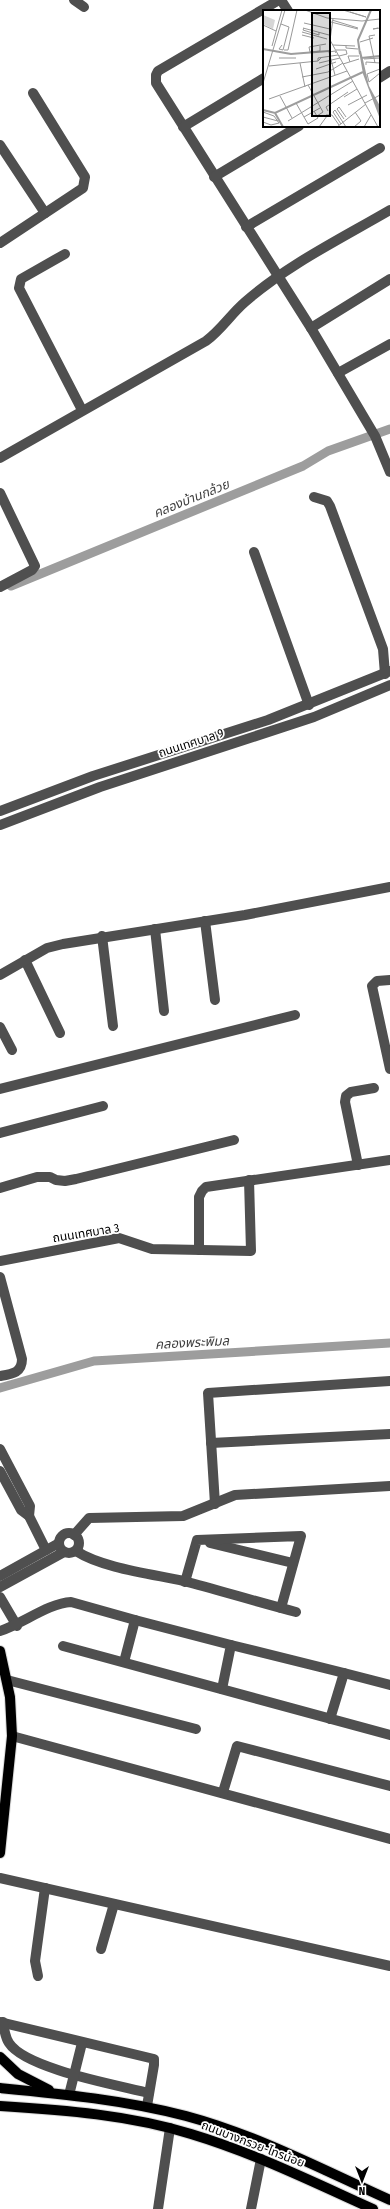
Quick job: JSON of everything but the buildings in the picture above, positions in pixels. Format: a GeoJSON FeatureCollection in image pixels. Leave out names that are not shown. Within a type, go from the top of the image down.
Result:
{"type":"FeatureCollection","features":[{"type":"Feature","properties":{"kind":"main road"},"geometry":{"type":"LineString","coordinates":[[0,1651],[7,1680],[12,1736],[1,1829],[0,1853]]}},
{"type":"Feature","properties":{"kind":"main road","name":"ถนนบางกรวย-ไทรน้อย"},"geometry":{"type":"LineString","coordinates":[[0,2057],[18,2074],[54,2093]]}},
{"type":"Feature","properties":{"kind":"main road","name":"ถนนบางกรวย-ไทรน้อย"},"geometry":{"type":"LineString","coordinates":[[0,2088],[54,2093],[147,2106],[186,2116],[245,2136],[390,2200]]}},
{"type":"Feature","properties":{"kind":"main road","name":"ถนนบางกรวย-ไทรน้อย"},"geometry":{"type":"LineString","coordinates":[[0,2106],[89,2114],[170,2128],[228,2146],[261,2159],[373,2209]]}},
{"type":"Feature","properties":{"kind":"street"},"geometry":{"type":"LineString","coordinates":[[74,0],[84,7]]}},
{"type":"Feature","properties":{"kind":"street"},"geometry":{"type":"LineString","coordinates":[[287,10],[280,0],[158,71],[156,75],[156,83],[277,277],[311,328],[375,436],[390,472]]}},
{"type":"Feature","properties":{"kind":"street"},"geometry":{"type":"LineString","coordinates":[[380,77],[390,71]]}},
{"type":"Feature","properties":{"kind":"street"},"geometry":{"type":"LineString","coordinates":[[183,126],[263,79]]}},
{"type":"Feature","properties":{"kind":"street"},"geometry":{"type":"LineString","coordinates":[[2,239],[46,213],[83,188],[85,181],[32,93]]}},
{"type":"Feature","properties":{"kind":"street"},"geometry":{"type":"LineString","coordinates":[[214,176],[297,127]]}},
{"type":"Feature","properties":{"kind":"street"},"geometry":{"type":"LineString","coordinates":[[0,145],[46,213]]}},
{"type":"Feature","properties":{"kind":"street"},"geometry":{"type":"LineString","coordinates":[[246,227],[380,148]]}},
{"type":"Feature","properties":{"kind":"street"},"geometry":{"type":"LineString","coordinates":[[0,458],[82,410],[206,341],[217,333],[244,302],[277,277],[390,210]]}},
{"type":"Feature","properties":{"kind":"street"},"geometry":{"type":"LineString","coordinates":[[65,254],[21,279],[19,288],[82,410]]}},
{"type":"Feature","properties":{"kind":"street"},"geometry":{"type":"LineString","coordinates":[[311,328],[390,279]]}},
{"type":"Feature","properties":{"kind":"street"},"geometry":{"type":"LineString","coordinates":[[338,373],[390,344]]}},
{"type":"Feature","properties":{"kind":"street"},"geometry":{"type":"LineString","coordinates":[[0,494],[35,566],[32,570],[0,586]]}},
{"type":"Feature","properties":{"kind":"street"},"geometry":{"type":"LineString","coordinates":[[314,497],[327,501],[330,506],[383,649],[388,672]]}},
{"type":"Feature","properties":{"kind":"street"},"geometry":{"type":"LineString","coordinates":[[254,552],[309,705]]}},
{"type":"Feature","properties":{"kind":"street","name":"ถนนเทศบาล 9"},"geometry":{"type":"LineString","coordinates":[[0,812],[93,776],[309,705],[388,672]]}},
{"type":"Feature","properties":{"kind":"street","name":"ถนนเทศบาล 9"},"geometry":{"type":"LineString","coordinates":[[0,825],[100,787],[314,716],[390,685]]}},
{"type":"Feature","properties":{"kind":"street"},"geometry":{"type":"LineString","coordinates":[[0,975],[47,948],[102,936],[245,916],[390,887]]}},
{"type":"Feature","properties":{"kind":"street"},"geometry":{"type":"LineString","coordinates":[[205,921],[215,1000]]}},
{"type":"Feature","properties":{"kind":"street"},"geometry":{"type":"LineString","coordinates":[[155,929],[164,1011]]}},
{"type":"Feature","properties":{"kind":"street"},"geometry":{"type":"LineString","coordinates":[[102,936],[113,1026]]}},
{"type":"Feature","properties":{"kind":"street"},"geometry":{"type":"LineString","coordinates":[[25,960],[60,1033]]}},
{"type":"Feature","properties":{"kind":"street"},"geometry":{"type":"LineString","coordinates":[[390,980],[377,981],[372,986],[386,1029],[390,1069]]}},
{"type":"Feature","properties":{"kind":"street"},"geometry":{"type":"LineString","coordinates":[[0,1089],[296,1015]]}},
{"type":"Feature","properties":{"kind":"street"},"geometry":{"type":"LineString","coordinates":[[0,1027],[12,1050]]}},
{"type":"Feature","properties":{"kind":"street"},"geometry":{"type":"LineString","coordinates":[[358,1165],[345,1102],[346,1096],[351,1092],[374,1088]]}},
{"type":"Feature","properties":{"kind":"street"},"geometry":{"type":"LineString","coordinates":[[0,1133],[103,1106]]}},
{"type":"Feature","properties":{"kind":"street"},"geometry":{"type":"LineString","coordinates":[[0,1188],[37,1176],[50,1176],[56,1180],[65,1181],[76,1179],[234,1140]]}},
{"type":"Feature","properties":{"kind":"street"},"geometry":{"type":"LineString","coordinates":[[199,1250],[199,1197],[206,1187],[390,1160]]}},
{"type":"Feature","properties":{"kind":"street","name":"ถนนเทศบาล 3"},"geometry":{"type":"LineString","coordinates":[[0,1261],[119,1238],[152,1249],[251,1251],[250,1180]]}},
{"type":"Feature","properties":{"kind":"street"},"geometry":{"type":"LineString","coordinates":[[0,1277],[22,1359],[22,1366],[12,1374],[0,1376]]}},
{"type":"Feature","properties":{"kind":"street"},"geometry":{"type":"LineString","coordinates":[[215,1504],[208,1393],[390,1381]]}},
{"type":"Feature","properties":{"kind":"street"},"geometry":{"type":"LineString","coordinates":[[211,1444],[390,1434]]}},
{"type":"Feature","properties":{"kind":"street"},"geometry":{"type":"LineString","coordinates":[[0,1449],[5,1472],[21,1510],[29,1516],[46,1550]]}},
{"type":"Feature","properties":{"kind":"street"},"geometry":{"type":"LineString","coordinates":[[74,1535],[89,1518],[183,1516],[235,1495],[390,1486]]}},
{"type":"Feature","properties":{"kind":"street"},"geometry":{"type":"LineString","coordinates":[[61,1547],[60,1538],[65,1534],[74,1535],[79,1542],[76,1551]]}},
{"type":"Feature","properties":{"kind":"street"},"geometry":{"type":"LineString","coordinates":[[197,1540],[301,1536],[281,1608]]}},
{"type":"Feature","properties":{"kind":"street"},"geometry":{"type":"LineString","coordinates":[[185,1582],[197,1540]]}},
{"type":"Feature","properties":{"kind":"street"},"geometry":{"type":"LineString","coordinates":[[197,1540],[293,1563]]}},
{"type":"Feature","properties":{"kind":"street"},"geometry":{"type":"LineString","coordinates":[[17,1626],[0,1588],[61,1547]]}},
{"type":"Feature","properties":{"kind":"street"},"geometry":{"type":"LineString","coordinates":[[0,1576],[46,1550],[61,1547],[70,1553],[76,1551],[86,1557],[101,1562],[185,1582],[296,1612]]}},
{"type":"Feature","properties":{"kind":"street"},"geometry":{"type":"LineString","coordinates":[[0,1632],[17,1626],[62,1602],[72,1602],[231,1646],[390,1685]]}},
{"type":"Feature","properties":{"kind":"street"},"geometry":{"type":"LineString","coordinates":[[124,1662],[135,1620]]}},
{"type":"Feature","properties":{"kind":"street"},"geometry":{"type":"LineString","coordinates":[[63,1646],[222,1688],[390,1735]]}},
{"type":"Feature","properties":{"kind":"street"},"geometry":{"type":"LineString","coordinates":[[222,1688],[231,1646]]}},
{"type":"Feature","properties":{"kind":"street"},"geometry":{"type":"LineString","coordinates":[[330,1719],[344,1673]]}},
{"type":"Feature","properties":{"kind":"street"},"geometry":{"type":"LineString","coordinates":[[7,1680],[196,1728]]}},
{"type":"Feature","properties":{"kind":"street"},"geometry":{"type":"LineString","coordinates":[[12,1736],[223,1792],[390,1839]]}},
{"type":"Feature","properties":{"kind":"street"},"geometry":{"type":"LineString","coordinates":[[223,1792],[237,1746],[390,1786]]}},
{"type":"Feature","properties":{"kind":"street"},"geometry":{"type":"LineString","coordinates":[[0,1878],[390,1966]]}},
{"type":"Feature","properties":{"kind":"street"},"geometry":{"type":"LineString","coordinates":[[38,1976],[35,1961],[44,1888]]}},
{"type":"Feature","properties":{"kind":"street"},"geometry":{"type":"LineString","coordinates":[[101,1949],[114,1904]]}},
{"type":"Feature","properties":{"kind":"street"},"geometry":{"type":"LineString","coordinates":[[1,2022],[82,2043],[154,2059],[147,2106]]}},
{"type":"Feature","properties":{"kind":"street"},"geometry":{"type":"LineString","coordinates":[[1,2022],[6,2037],[14,2049],[38,2064],[149,2092]]}},
{"type":"Feature","properties":{"kind":"street"},"geometry":{"type":"LineString","coordinates":[[69,2095],[82,2043]]}},
{"type":"Feature","properties":{"kind":"street"},"geometry":{"type":"LineString","coordinates":[[158,2209],[170,2128]]}},
{"type":"Feature","properties":{"kind":"street"},"geometry":{"type":"LineString","coordinates":[[251,2209],[261,2159]]}},
{"type":"Feature","properties":{"kind":"waterway","name":"คลองบ้านกล้วย"},"geometry":{"type":"LineString","coordinates":[[11,586],[303,466],[328,451],[390,429]]}},
{"type":"Feature","properties":{"kind":"waterway","name":"คลองพระพิมล"},"geometry":{"type":"LineString","coordinates":[[0,1388],[94,1361],[390,1343]]}}]}
